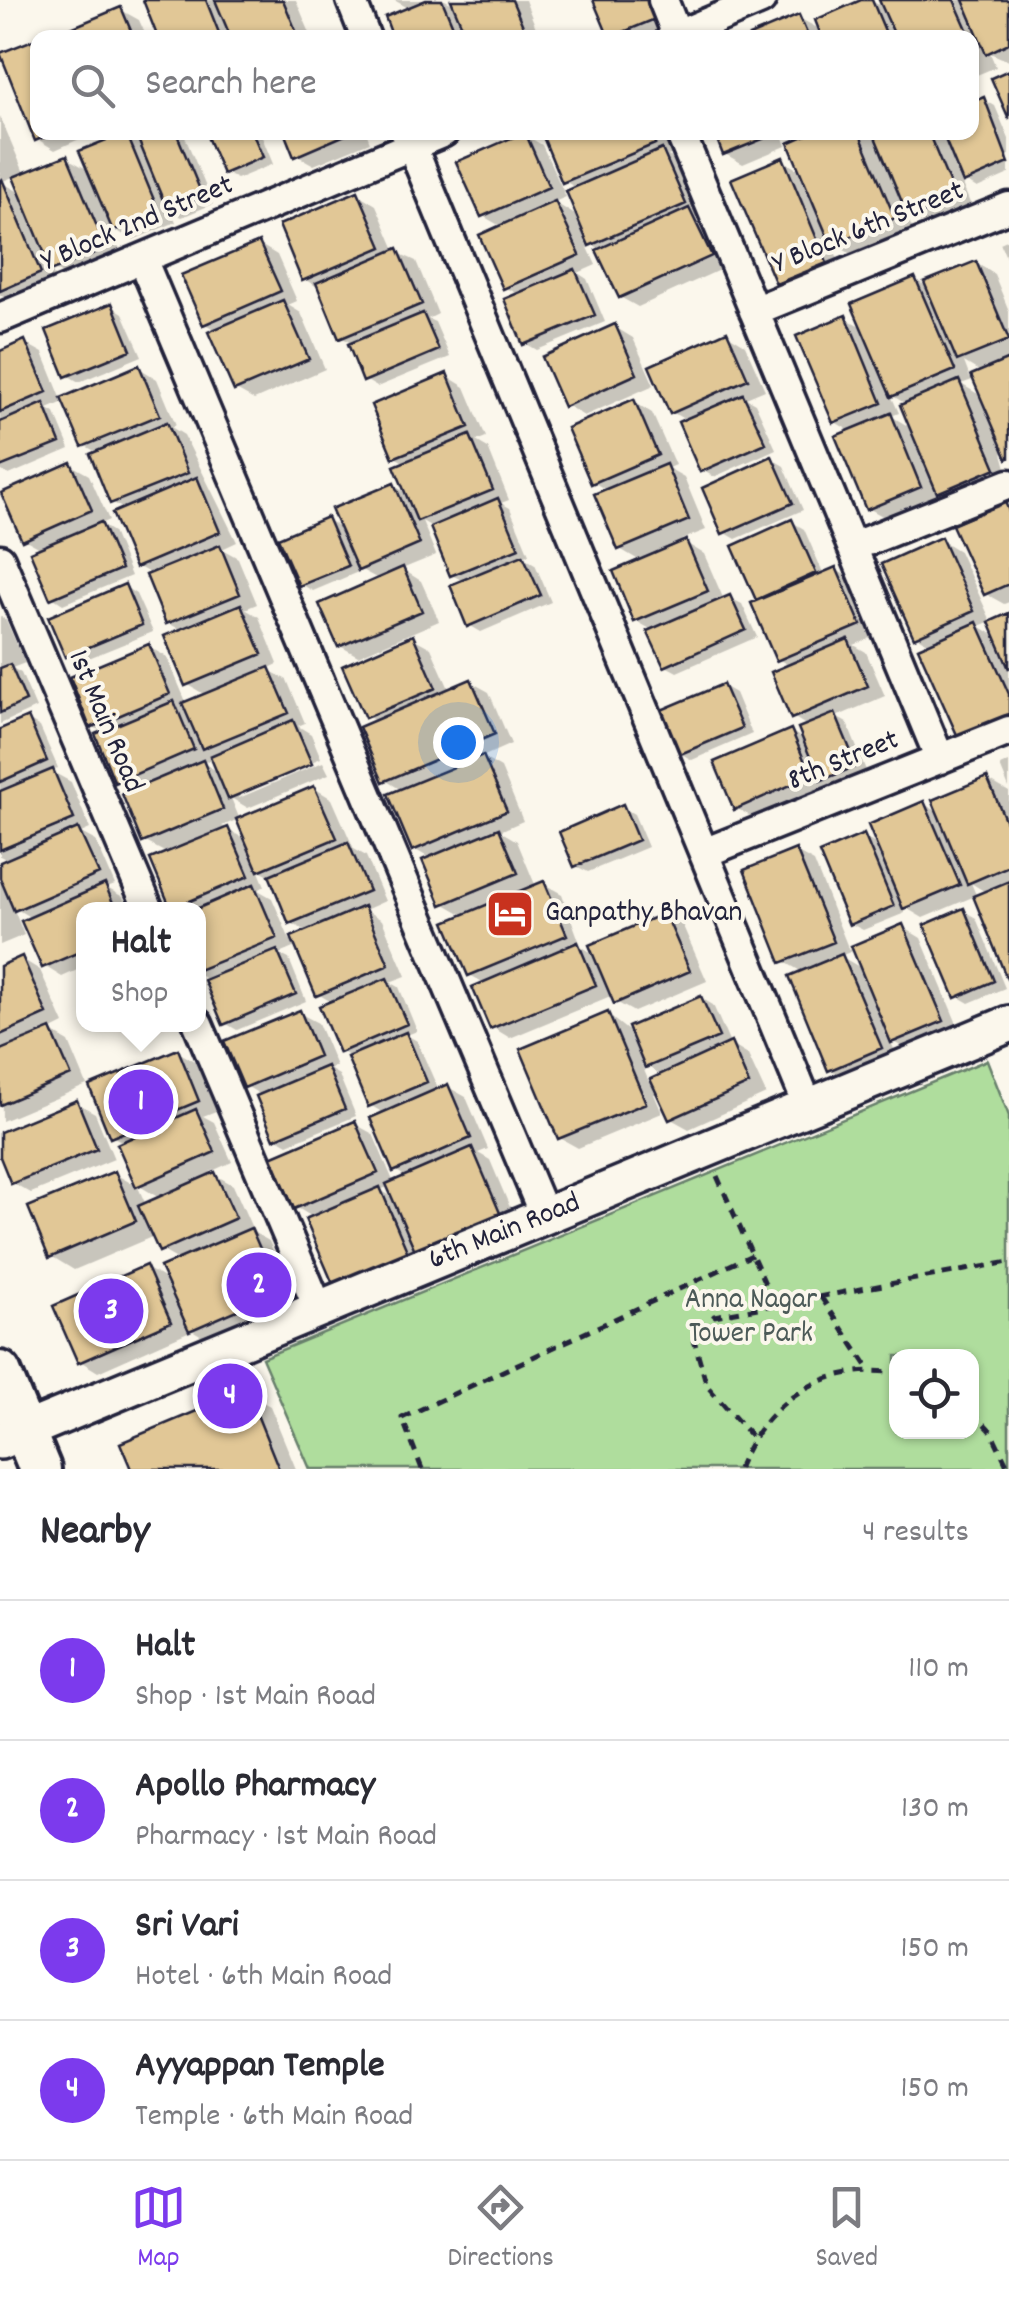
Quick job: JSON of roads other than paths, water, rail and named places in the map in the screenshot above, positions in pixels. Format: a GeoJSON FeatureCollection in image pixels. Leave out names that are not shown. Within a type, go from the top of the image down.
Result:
{"type":"FeatureCollection","features":[{"type":"Feature","properties":{"kind":"main road"},"geometry":{"type":"LineString","coordinates":[[0,1372],[12,1437],[40,1469]]}},
{"type":"Feature","properties":{"kind":"street"},"geometry":{"type":"LineString","coordinates":[[351,0],[363,30]]}},
{"type":"Feature","properties":{"kind":"street"},"geometry":{"type":"LineString","coordinates":[[663,0],[672,30]]}},
{"type":"Feature","properties":{"kind":"street"},"geometry":{"type":"LineString","coordinates":[[688,30],[760,0]]}},
{"type":"Feature","properties":{"kind":"street","name":"Y Block 2nd Street"},"geometry":{"type":"LineString","coordinates":[[0,318],[142,259],[406,140]]}},
{"type":"Feature","properties":{"kind":"street"},"geometry":{"type":"LineString","coordinates":[[408,140],[809,1108]]}},
{"type":"Feature","properties":{"kind":"street"},"geometry":{"type":"LineString","coordinates":[[683,140],[940,759]]}},
{"type":"Feature","properties":{"kind":"street","name":"Y Block 6th Street"},"geometry":{"type":"LineString","coordinates":[[754,311],[1009,208]]}},
{"type":"Feature","properties":{"kind":"street"},"geometry":{"type":"LineString","coordinates":[[142,259],[545,1217]]}},
{"type":"Feature","properties":{"kind":"street"},"geometry":{"type":"LineString","coordinates":[[852,547],[1009,484]]}},
{"type":"Feature","properties":{"kind":"street","name":"1st Main Road"},"geometry":{"type":"LineString","coordinates":[[0,559],[146,902]]}},
{"type":"Feature","properties":{"kind":"street","name":"8th Street"},"geometry":{"type":"LineString","coordinates":[[704,854],[1009,731]]}},
{"type":"Feature","properties":{"kind":"street","name":"6th Main Road"},"geometry":{"type":"LineString","coordinates":[[12,1437],[1009,1024]]}},
{"type":"Feature","properties":{"kind":"street"},"geometry":{"type":"LineString","coordinates":[[201,1032],[319,1310]]}},
{"type":"Feature","properties":{"kind":"place","name":"Ganpathy Bhavan"},"geometry":{"type":"Point","coordinates":[510,914]}},
{"type":"Feature","properties":{"kind":"place","name":"Halt"},"geometry":{"type":"Point","coordinates":[141,1102]}},
{"type":"Feature","properties":{"kind":"place","name":"Apollo Pharmacy"},"geometry":{"type":"Point","coordinates":[259,1285]}},
{"type":"Feature","properties":{"kind":"place","name":"Sri Vari"},"geometry":{"type":"Point","coordinates":[111,1311]}},
{"type":"Feature","properties":{"kind":"place","name":"Ayyappan Temple"},"geometry":{"type":"Point","coordinates":[230,1396]}},
{"type":"Feature","properties":{"kind":"park label","name":"Anna Nagar Tower Park"},"geometry":{"type":"Point","coordinates":[751,1318]}}]}
